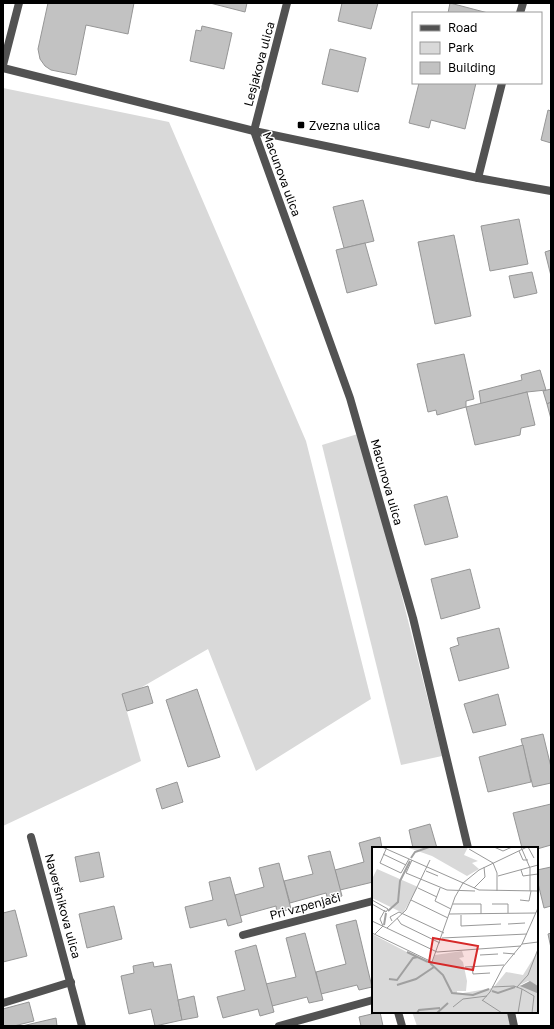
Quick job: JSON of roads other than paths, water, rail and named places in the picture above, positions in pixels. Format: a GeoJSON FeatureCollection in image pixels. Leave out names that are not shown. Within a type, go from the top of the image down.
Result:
{"type":"FeatureCollection","features":[{"type":"Feature","properties":{"kind":"street"},"geometry":{"type":"LineString","coordinates":[[19,3],[3,66],[254,131],[478,178],[551,191]]}},
{"type":"Feature","properties":{"kind":"street","name":"Lesjakova ulica"},"geometry":{"type":"LineString","coordinates":[[254,131],[287,3]]}},
{"type":"Feature","properties":{"kind":"street"},"geometry":{"type":"LineString","coordinates":[[478,178],[502,84]]}},
{"type":"Feature","properties":{"kind":"street","name":"Macunova ulica"},"geometry":{"type":"LineString","coordinates":[[254,131],[350,398],[413,618],[468,847]]}},
{"type":"Feature","properties":{"kind":"street","name":"Naveršnikova ulica"},"geometry":{"type":"LineString","coordinates":[[31,837],[82,1026]]}},
{"type":"Feature","properties":{"kind":"street","name":"Pri vzpenjači"},"geometry":{"type":"LineString","coordinates":[[243,935],[372,901]]}},
{"type":"Feature","properties":{"kind":"street"},"geometry":{"type":"LineString","coordinates":[[3,1003],[71,982]]}},
{"type":"Feature","properties":{"kind":"street"},"geometry":{"type":"LineString","coordinates":[[280,1026],[372,1000]]}},
{"type":"Feature","properties":{"kind":"street"},"geometry":{"type":"LineString","coordinates":[[398,1013],[402,1026]]}},
{"type":"Feature","properties":{"kind":"street"},"geometry":{"type":"LineString","coordinates":[[510,1013],[514,1026]]}},
{"type":"Feature","properties":{"kind":"place","name":"Zvezna ulica"},"geometry":{"type":"Point","coordinates":[301,125]}}]}
